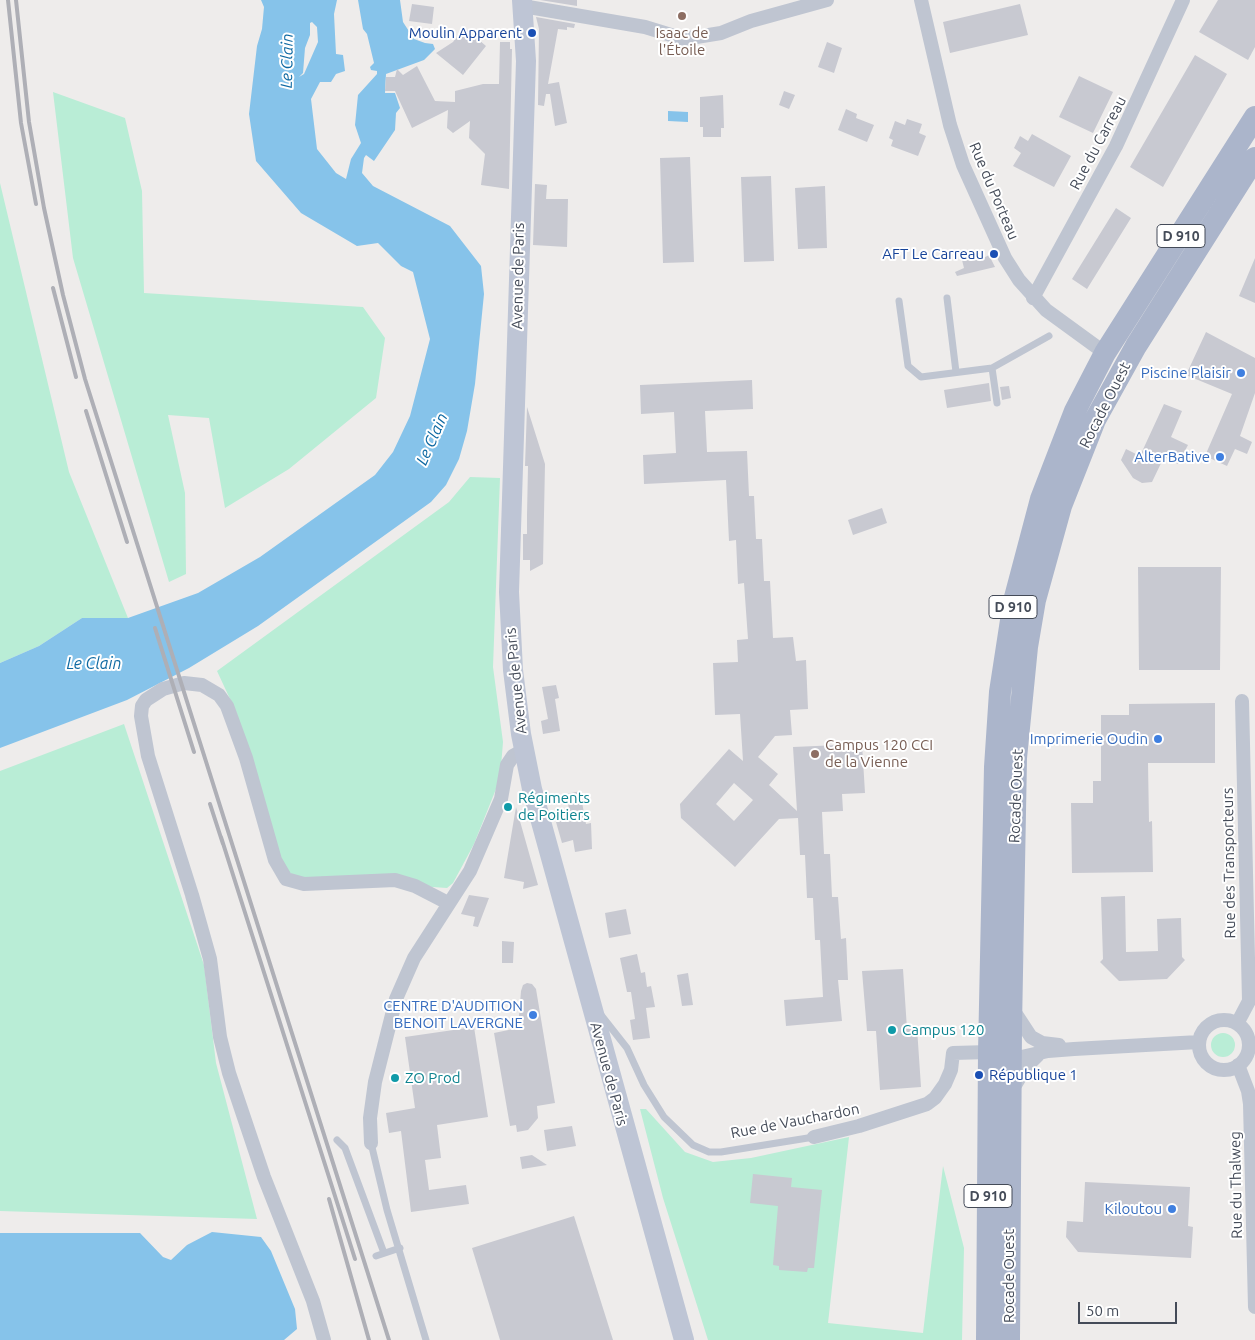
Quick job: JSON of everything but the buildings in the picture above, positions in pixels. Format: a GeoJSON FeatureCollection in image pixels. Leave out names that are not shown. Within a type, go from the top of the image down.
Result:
{"type":"FeatureCollection","features":[{"type":"Feature","properties":{"kind":"main road","name":"Avenue de Paris"},"geometry":{"type":"LineString","coordinates":[[522,3],[526,61],[509,592],[513,670],[524,750],[532,789],[588,999],[684,1340]]}},
{"type":"Feature","properties":{"kind":"main road","name":"D 910"},"geometry":{"type":"LineString","coordinates":[[988,1052],[995,767],[1006,644],[1022,565],[1041,499],[1075,411],[1105,354],[1255,117]]}},
{"type":"Feature","properties":{"kind":"main road","name":"Rocade Ouest"},"geometry":{"type":"LineString","coordinates":[[1009,1340],[1016,758],[1027,646],[1046,553],[1076,463],[1110,391],[1136,346],[1255,158]]}},
{"type":"Feature","properties":{"kind":"main road","name":"Rocade Ouest"},"geometry":{"type":"LineString","coordinates":[[987,1340],[988,1052]]}},
{"type":"Feature","properties":{"kind":"street"},"geometry":{"type":"LineString","coordinates":[[522,3],[645,28],[684,39],[721,33],[827,0]]}},
{"type":"Feature","properties":{"kind":"street","name":"Rue du Porteau"},"geometry":{"type":"LineString","coordinates":[[921,0],[950,125],[963,165],[1005,258],[1033,298],[1060,321],[1105,354]]}},
{"type":"Feature","properties":{"kind":"street","name":"Rue du Carreau"},"geometry":{"type":"LineString","coordinates":[[1033,298],[1120,139],[1183,0]]}},
{"type":"Feature","properties":{"kind":"street"},"geometry":{"type":"LineString","coordinates":[[1110,391],[1105,354],[1136,346]]}},
{"type":"Feature","properties":{"kind":"street"},"geometry":{"type":"LineString","coordinates":[[324,1340],[313,1301],[264,1177],[229,1073],[220,1037],[210,960],[192,895],[148,756],[141,716],[142,706],[146,700],[163,689],[184,683],[202,685],[219,694],[227,706],[246,758],[275,860],[286,879],[304,884],[396,880],[420,888],[448,903]]}},
{"type":"Feature","properties":{"kind":"street","name":"Rue des Transporteurs"},"geometry":{"type":"LineString","coordinates":[[1238,1022],[1249,1001],[1250,815],[1242,701]]}},
{"type":"Feature","properties":{"kind":"street"},"geometry":{"type":"LineString","coordinates":[[371,1143],[370,1118],[374,1082],[396,999],[414,958],[470,871],[501,799],[507,765],[513,756],[524,750]]}},
{"type":"Feature","properties":{"kind":"street"},"geometry":{"type":"LineString","coordinates":[[1012,1007],[1022,1026],[1040,1049]]}},
{"type":"Feature","properties":{"kind":"street"},"geometry":{"type":"LineString","coordinates":[[1218,1020],[1238,1022],[1244,1028],[1252,1043],[1245,1059],[1238,1066],[1230,1069],[1214,1068],[1203,1058],[1199,1050],[1199,1042],[1203,1031],[1218,1020]]}},
{"type":"Feature","properties":{"kind":"street"},"geometry":{"type":"LineString","coordinates":[[988,1052],[1199,1042]]}},
{"type":"Feature","properties":{"kind":"street"},"geometry":{"type":"LineString","coordinates":[[1011,1092],[1026,1067],[1040,1049]]}},
{"type":"Feature","properties":{"kind":"street","name":"Rue de Vauchardon"},"geometry":{"type":"LineString","coordinates":[[814,1137],[859,1126],[927,1104],[935,1098],[946,1084],[951,1070],[953,1053],[988,1052]]}},
{"type":"Feature","properties":{"kind":"street","name":"Rue du Thalweg"},"geometry":{"type":"LineString","coordinates":[[1238,1066],[1248,1091],[1250,1104],[1255,1307]]}},
{"type":"Feature","properties":{"kind":"lane"},"geometry":{"type":"LineString","coordinates":[[947,298],[956,372]]}},
{"type":"Feature","properties":{"kind":"lane"},"geometry":{"type":"LineString","coordinates":[[899,302],[908,366],[921,377],[992,368],[1049,336]]}},
{"type":"Feature","properties":{"kind":"lane"},"geometry":{"type":"LineString","coordinates":[[992,368],[997,402]]}},
{"type":"Feature","properties":{"kind":"lane","name":"Rue de Vauchardon"},"geometry":{"type":"LineString","coordinates":[[588,999],[627,1048],[644,1085],[664,1117],[693,1145],[710,1152],[721,1152],[814,1137]]}},
{"type":"Feature","properties":{"kind":"lane"},"geometry":{"type":"LineString","coordinates":[[337,1140],[345,1148],[384,1253]]}},
{"type":"Feature","properties":{"kind":"lane"},"geometry":{"type":"LineString","coordinates":[[371,1143],[387,1210],[400,1248],[426,1340]]}},
{"type":"Feature","properties":{"kind":"lane"},"geometry":{"type":"LineString","coordinates":[[376,1256],[400,1248]]}},
{"type":"Feature","properties":{"kind":"green space"},"geometry":{"type":"Polygon","coordinates":[[[53,92],[125,118],[142,191],[144,293],[363,307],[385,338],[376,398],[289,469],[225,508],[209,418],[168,415],[185,493],[186,574],[169,582],[73,258],[53,92]]]}},
{"type":"Feature","properties":{"kind":"green space"},"geometry":{"type":"Polygon","coordinates":[[[0,183],[69,472],[128,618],[82,618],[39,646],[0,663],[0,183]]]}},
{"type":"Feature","properties":{"kind":"green space"},"geometry":{"type":"Polygon","coordinates":[[[470,477],[500,478],[493,667],[503,742],[500,779],[474,844],[453,883],[447,888],[302,878],[291,874],[280,862],[237,714],[217,671],[449,502],[470,477]]]}},
{"type":"Feature","properties":{"kind":"green space"},"geometry":{"type":"Polygon","coordinates":[[[124,724],[204,965],[216,1063],[257,1219],[0,1211],[0,771],[124,724]]]}},
{"type":"Feature","properties":{"kind":"green space"},"geometry":{"type":"Polygon","coordinates":[[[1223,1033],[1231,1037],[1235,1045],[1231,1053],[1223,1057],[1215,1053],[1211,1045],[1215,1037],[1223,1033]]]}},
{"type":"Feature","properties":{"kind":"green space"},"geometry":{"type":"Polygon","coordinates":[[[640,1109],[646,1109],[685,1152],[713,1162],[751,1158],[849,1137],[828,1323],[923,1333],[943,1166],[964,1248],[962,1340],[708,1340],[663,1198],[640,1109]]]}},
{"type":"Feature","properties":{"kind":"water","name":"Le Clain"},"geometry":{"type":"Polygon","coordinates":[[[261,0],[337,0],[334,14],[336,54],[343,55],[345,71],[336,74],[331,82],[320,82],[311,99],[317,149],[336,173],[346,179],[351,159],[361,143],[355,125],[358,95],[377,74],[377,71],[371,70],[370,67],[374,63],[367,34],[363,29],[358,0],[400,0],[403,22],[414,39],[433,44],[435,49],[424,60],[386,74],[385,93],[395,93],[400,108],[396,113],[395,130],[374,161],[366,155],[362,173],[373,186],[450,226],[481,266],[484,294],[475,384],[467,431],[459,459],[446,485],[431,502],[258,626],[189,668],[127,700],[0,748],[0,663],[39,646],[82,618],[128,618],[198,593],[260,557],[375,475],[393,452],[410,416],[430,339],[413,272],[401,266],[378,243],[357,246],[301,213],[256,161],[249,114],[257,46],[262,29],[264,7],[261,0]],[[312,22],[310,23],[310,35],[305,48],[303,73],[299,77],[304,74],[318,42],[317,27],[312,22]]]}},
{"type":"Feature","properties":{"kind":"water"},"geometry":{"type":"Polygon","coordinates":[[[668,111],[688,112],[688,122],[668,121],[668,111]]]}},
{"type":"Feature","properties":{"kind":"water"},"geometry":{"type":"Polygon","coordinates":[[[212,1232],[261,1237],[271,1251],[295,1309],[297,1329],[284,1340],[0,1340],[0,1233],[140,1233],[163,1257],[171,1260],[187,1245],[212,1232]]]}},
{"type":"Feature","properties":{"kind":"railway"},"geometry":{"type":"LineString","coordinates":[[8,0],[21,123],[36,204]]}},
{"type":"Feature","properties":{"kind":"railway"},"geometry":{"type":"LineString","coordinates":[[16,0],[29,122],[44,208],[63,295],[85,379],[389,1340]]}},
{"type":"Feature","properties":{"kind":"railway"},"geometry":{"type":"LineString","coordinates":[[53,288],[76,377]]}},
{"type":"Feature","properties":{"kind":"railway"},"geometry":{"type":"LineString","coordinates":[[86,411],[127,542]]}},
{"type":"Feature","properties":{"kind":"railway"},"geometry":{"type":"LineString","coordinates":[[155,628],[194,752]]}},
{"type":"Feature","properties":{"kind":"railway"},"geometry":{"type":"LineString","coordinates":[[210,804],[223,844]]}},
{"type":"Feature","properties":{"kind":"railway"},"geometry":{"type":"LineString","coordinates":[[221,837],[355,1259]]}},
{"type":"Feature","properties":{"kind":"railway"},"geometry":{"type":"LineString","coordinates":[[329,1199],[369,1340]]}},
{"type":"Feature","properties":{"kind":"place","name":"Isaac de l'Étoile"},"geometry":{"type":"Point","coordinates":[682,16]}},
{"type":"Feature","properties":{"kind":"place","name":"Moulin Apparent"},"geometry":{"type":"Point","coordinates":[532,33]}},
{"type":"Feature","properties":{"kind":"place","name":"AFT Le Carreau"},"geometry":{"type":"Point","coordinates":[994,254]}},
{"type":"Feature","properties":{"kind":"place","name":"Piscine Plaisir"},"geometry":{"type":"Point","coordinates":[1241,373]}},
{"type":"Feature","properties":{"kind":"place","name":"AlterBative"},"geometry":{"type":"Point","coordinates":[1220,457]}},
{"type":"Feature","properties":{"kind":"place","name":"Imprimerie Oudin"},"geometry":{"type":"Point","coordinates":[1158,739]}},
{"type":"Feature","properties":{"kind":"place","name":"Campus 120 CCI de la Vienne"},"geometry":{"type":"Point","coordinates":[815,754]}},
{"type":"Feature","properties":{"kind":"place","name":"Régiments de Poitiers"},"geometry":{"type":"Point","coordinates":[508,807]}},
{"type":"Feature","properties":{"kind":"place","name":"CENTRE D'AUDITION BENOIT LAVERGNE"},"geometry":{"type":"Point","coordinates":[533,1015]}},
{"type":"Feature","properties":{"kind":"place","name":"Campus 120"},"geometry":{"type":"Point","coordinates":[892,1030]}},
{"type":"Feature","properties":{"kind":"place","name":"République 1"},"geometry":{"type":"Point","coordinates":[979,1075]}},
{"type":"Feature","properties":{"kind":"place","name":"ZO Prod"},"geometry":{"type":"Point","coordinates":[395,1078]}},
{"type":"Feature","properties":{"kind":"place","name":"Kiloutou"},"geometry":{"type":"Point","coordinates":[1172,1209]}}]}
